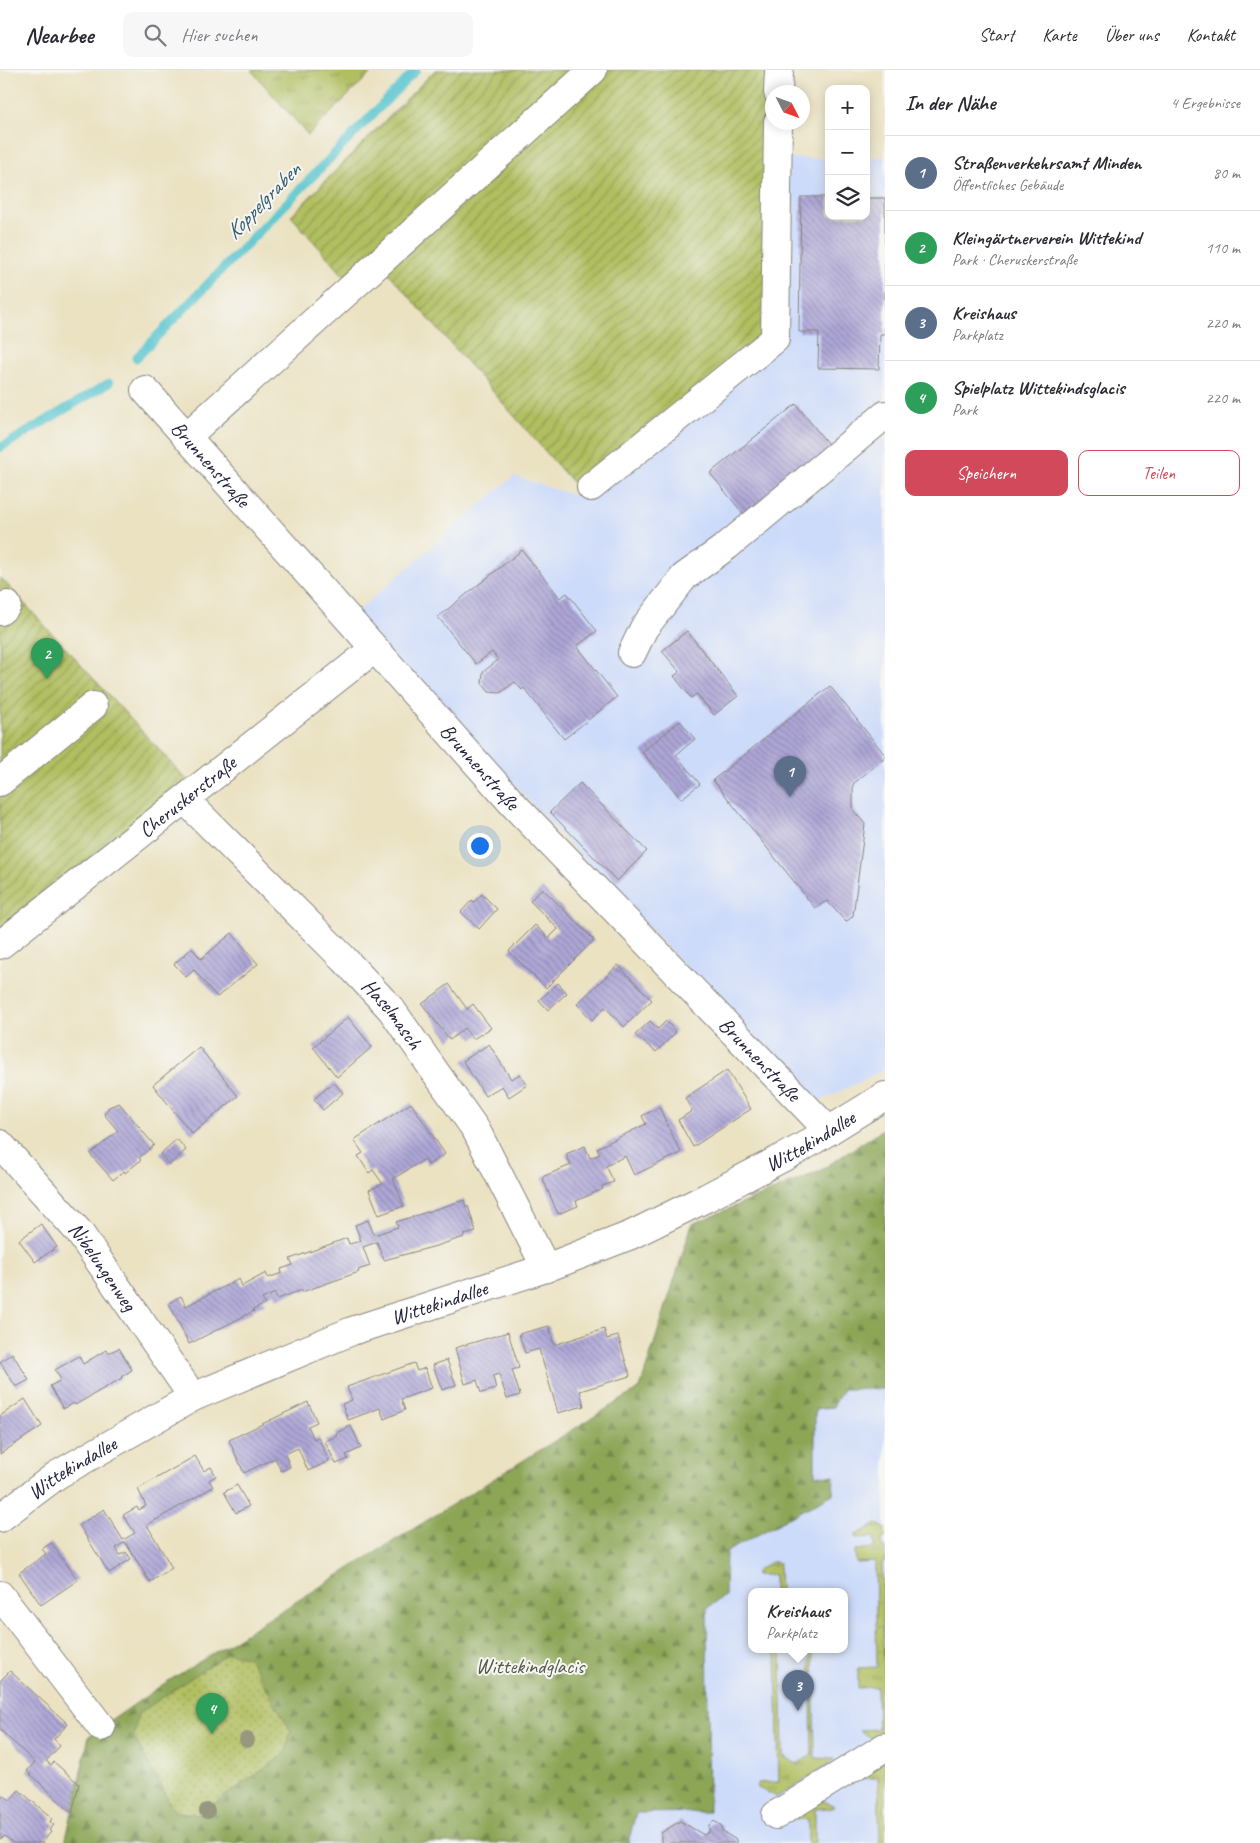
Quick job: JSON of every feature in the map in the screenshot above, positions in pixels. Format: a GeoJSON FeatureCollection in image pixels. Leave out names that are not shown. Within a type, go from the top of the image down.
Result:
{"type":"FeatureCollection","features":[{"type":"Feature","properties":{"kind":"street"},"geometry":{"type":"LineString","coordinates":[[186,437],[592,70]]}},
{"type":"Feature","properties":{"kind":"street"},"geometry":{"type":"LineString","coordinates":[[778,70],[778,85]]}},
{"type":"Feature","properties":{"kind":"street"},"geometry":{"type":"LineString","coordinates":[[591,487],[775,339],[778,130]]}},
{"type":"Feature","properties":{"kind":"street","name":"Brunnenstraße"},"geometry":{"type":"LineString","coordinates":[[145,390],[513,804],[829,1131]]}},
{"type":"Feature","properties":{"kind":"street"},"geometry":{"type":"LineString","coordinates":[[632,653],[644,628],[684,577],[727,546],[885,415]]}},
{"type":"Feature","properties":{"kind":"street","name":"Cheruskerstraße"},"geometry":{"type":"LineString","coordinates":[[0,945],[374,649]]}},
{"type":"Feature","properties":{"kind":"street"},"geometry":{"type":"LineString","coordinates":[[0,782],[93,706]]}},
{"type":"Feature","properties":{"kind":"street","name":"Haselmasch"},"geometry":{"type":"LineString","coordinates":[[185,800],[344,959],[391,1009],[476,1130],[546,1268]]}},
{"type":"Feature","properties":{"kind":"street","name":"Wittekindallee"},"geometry":{"type":"LineString","coordinates":[[0,1518],[57,1475],[193,1397],[352,1331],[546,1268],[632,1235],[802,1148],[885,1096]]}},
{"type":"Feature","properties":{"kind":"street","name":"Nibelungenweg"},"geometry":{"type":"LineString","coordinates":[[0,1144],[78,1232],[193,1397]]}},
{"type":"Feature","properties":{"kind":"street"},"geometry":{"type":"LineString","coordinates":[[0,1595],[101,1727]]}},
{"type":"Feature","properties":{"kind":"street"},"geometry":{"type":"LineString","coordinates":[[776,1815],[885,1747]]}},
{"type":"Feature","properties":{"kind":"shaded area"},"geometry":{"type":"Polygon","coordinates":[[[870,157],[885,157],[885,1069],[817,1103],[628,907],[354,614],[514,476],[588,500],[784,158],[825,158],[825,220],[870,220],[870,157]]]}},
{"type":"Feature","properties":{"kind":"shaded area"},"geometry":{"type":"Polygon","coordinates":[[[843,1389],[885,1389],[885,1843],[628,1843],[636,1813],[709,1811],[707,1608],[725,1596],[726,1552],[833,1494],[815,1475],[815,1408],[843,1389]]]}},
{"type":"Feature","properties":{"kind":"green space"},"geometry":{"type":"Polygon","coordinates":[[[251,70],[374,70],[308,135],[251,70]]]}},
{"type":"Feature","properties":{"kind":"green space"},"geometry":{"type":"Polygon","coordinates":[[[435,70],[786,70],[776,85],[765,85],[765,130],[773,130],[781,344],[588,500],[378,261],[352,285],[291,216],[435,70]]]}},
{"type":"Feature","properties":{"kind":"green space"},"geometry":{"type":"Polygon","coordinates":[[[0,577],[187,780],[0,932],[0,577]]]}},
{"type":"Feature","properties":{"kind":"green space","name":"Wittekindglacis"},"geometry":{"type":"Polygon","coordinates":[[[885,1128],[885,1389],[843,1389],[833,1407],[815,1409],[815,1475],[834,1476],[833,1494],[726,1552],[725,1596],[707,1608],[709,1812],[636,1813],[628,1843],[65,1843],[89,1736],[162,1685],[640,1388],[692,1224],[818,1172],[885,1128]]]}},
{"type":"Feature","properties":{"kind":"green space"},"geometry":{"type":"Polygon","coordinates":[[[877,1524],[885,1528],[882,1548],[885,1548],[885,1562],[882,1563],[885,1730],[873,1739],[859,1730],[878,1729],[877,1687],[858,1688],[858,1668],[877,1667],[875,1562],[856,1563],[855,1550],[875,1548],[874,1537],[856,1538],[856,1535],[877,1524]]]}},
{"type":"Feature","properties":{"kind":"green space"},"geometry":{"type":"Polygon","coordinates":[[[773,1561],[779,1563],[780,1588],[774,1588],[774,1575],[756,1575],[756,1571],[773,1561]]]}},
{"type":"Feature","properties":{"kind":"green space"},"geometry":{"type":"Polygon","coordinates":[[[228,1653],[249,1658],[291,1731],[285,1754],[198,1815],[174,1811],[134,1737],[138,1714],[228,1653]]]}},
{"type":"Feature","properties":{"kind":"green space"},"geometry":{"type":"Polygon","coordinates":[[[776,1653],[781,1653],[783,1756],[797,1764],[812,1755],[810,1653],[813,1653],[815,1758],[834,1759],[777,1797],[758,1788],[757,1783],[779,1782],[776,1653]]]}},
{"type":"Feature","properties":{"kind":"green space"},"geometry":{"type":"Polygon","coordinates":[[[885,1760],[885,1843],[880,1843],[878,1778],[860,1778],[885,1760]]]}},
{"type":"Feature","properties":{"kind":"green space"},"geometry":{"type":"Polygon","coordinates":[[[820,1800],[833,1805],[833,1808],[815,1809],[815,1843],[808,1843],[808,1819],[789,1820],[820,1800]]]}},
{"type":"Feature","properties":{"kind":"building"},"geometry":{"type":"Polygon","coordinates":[[[801,197],[825,197],[825,220],[870,220],[870,198],[885,198],[885,334],[880,334],[879,369],[818,368],[819,332],[799,332],[801,197]]]}},
{"type":"Feature","properties":{"kind":"building"},"geometry":{"type":"Polygon","coordinates":[[[796,404],[831,448],[745,516],[710,473],[796,404]]]}},
{"type":"Feature","properties":{"kind":"building"},"geometry":{"type":"Polygon","coordinates":[[[522,550],[560,598],[567,593],[597,631],[577,646],[617,697],[564,739],[524,688],[522,690],[515,682],[500,693],[489,692],[482,683],[483,672],[498,660],[492,652],[476,664],[438,617],[522,550]]]}},
{"type":"Feature","properties":{"kind":"building"},"geometry":{"type":"Polygon","coordinates":[[[687,631],[738,696],[714,715],[697,694],[691,698],[674,676],[680,672],[662,651],[687,631]]]}},
{"type":"Feature","properties":{"kind":"building"},"geometry":{"type":"Polygon","coordinates":[[[830,686],[885,755],[885,758],[853,784],[853,810],[865,824],[853,916],[846,922],[827,901],[815,908],[713,780],[830,686]]]}},
{"type":"Feature","properties":{"kind":"building"},"geometry":{"type":"Polygon","coordinates":[[[680,721],[695,739],[676,755],[700,784],[681,799],[642,752],[680,721]]]}},
{"type":"Feature","properties":{"kind":"building"},"geometry":{"type":"Polygon","coordinates":[[[580,783],[647,851],[617,881],[550,812],[580,783]]]}},
{"type":"Feature","properties":{"kind":"building"},"geometry":{"type":"Polygon","coordinates":[[[542,888],[594,940],[546,988],[509,951],[535,925],[549,938],[558,929],[530,901],[542,888]]]}},
{"type":"Feature","properties":{"kind":"building"},"geometry":{"type":"Polygon","coordinates":[[[482,894],[497,909],[479,929],[461,912],[472,900],[474,902],[482,894]]]}},
{"type":"Feature","properties":{"kind":"building"},"geometry":{"type":"Polygon","coordinates":[[[232,933],[258,964],[217,997],[194,970],[186,977],[174,964],[192,948],[201,959],[232,933]]]}},
{"type":"Feature","properties":{"kind":"building"},"geometry":{"type":"Polygon","coordinates":[[[618,965],[652,1000],[624,1027],[605,1007],[592,1020],[577,1004],[618,965]]]}},
{"type":"Feature","properties":{"kind":"building"},"geometry":{"type":"Polygon","coordinates":[[[558,983],[567,993],[548,1010],[539,1000],[558,983]]]}},
{"type":"Feature","properties":{"kind":"building"},"geometry":{"type":"Polygon","coordinates":[[[449,984],[467,1009],[473,1004],[491,1028],[473,1039],[464,1028],[450,1040],[422,1004],[449,984]]]}},
{"type":"Feature","properties":{"kind":"building"},"geometry":{"type":"Polygon","coordinates":[[[348,1017],[372,1047],[337,1077],[313,1047],[348,1017]]]}},
{"type":"Feature","properties":{"kind":"building"},"geometry":{"type":"Polygon","coordinates":[[[650,1021],[658,1029],[666,1021],[676,1032],[656,1052],[635,1035],[650,1021]]]}},
{"type":"Feature","properties":{"kind":"building"},"geometry":{"type":"Polygon","coordinates":[[[489,1044],[511,1079],[520,1074],[527,1085],[509,1097],[502,1086],[485,1096],[463,1061],[489,1044]]]}},
{"type":"Feature","properties":{"kind":"building"},"geometry":{"type":"Polygon","coordinates":[[[199,1047],[238,1096],[192,1134],[153,1085],[199,1047]]]}},
{"type":"Feature","properties":{"kind":"building"},"geometry":{"type":"Polygon","coordinates":[[[727,1070],[751,1109],[693,1147],[678,1120],[692,1111],[685,1098],[727,1070]]]}},
{"type":"Feature","properties":{"kind":"building"},"geometry":{"type":"Polygon","coordinates":[[[334,1082],[343,1093],[323,1110],[314,1099],[334,1082]]]}},
{"type":"Feature","properties":{"kind":"building"},"geometry":{"type":"Polygon","coordinates":[[[119,1103],[154,1145],[139,1158],[141,1160],[113,1180],[90,1154],[118,1131],[104,1114],[109,1107],[119,1103]]]}},
{"type":"Feature","properties":{"kind":"building"},"geometry":{"type":"Polygon","coordinates":[[[411,1103],[445,1154],[428,1165],[425,1159],[393,1179],[404,1206],[379,1215],[369,1190],[383,1184],[373,1170],[369,1173],[358,1156],[363,1153],[354,1140],[411,1103]]]}},
{"type":"Feature","properties":{"kind":"building"},"geometry":{"type":"Polygon","coordinates":[[[659,1107],[681,1153],[634,1175],[625,1156],[606,1166],[614,1182],[602,1186],[603,1189],[576,1201],[578,1206],[558,1214],[542,1177],[571,1165],[566,1154],[585,1146],[590,1158],[600,1154],[597,1148],[646,1124],[642,1116],[659,1107]]]}},
{"type":"Feature","properties":{"kind":"building"},"geometry":{"type":"Polygon","coordinates":[[[177,1139],[186,1150],[169,1165],[160,1154],[177,1139]]]}},
{"type":"Feature","properties":{"kind":"building"},"geometry":{"type":"Polygon","coordinates":[[[464,1200],[466,1207],[468,1206],[476,1232],[436,1246],[384,1260],[377,1242],[363,1247],[370,1266],[358,1270],[359,1272],[302,1292],[302,1290],[277,1299],[275,1293],[262,1299],[265,1304],[254,1311],[189,1344],[169,1303],[181,1296],[186,1306],[239,1279],[242,1286],[266,1273],[268,1278],[282,1273],[281,1269],[293,1265],[290,1259],[347,1238],[349,1244],[361,1241],[355,1225],[368,1220],[374,1235],[398,1227],[396,1222],[464,1200]]]}},
{"type":"Feature","properties":{"kind":"building"},"geometry":{"type":"Polygon","coordinates":[[[41,1224],[57,1247],[35,1262],[19,1240],[41,1224]]]}},
{"type":"Feature","properties":{"kind":"building"},"geometry":{"type":"Polygon","coordinates":[[[549,1326],[554,1345],[604,1329],[607,1339],[618,1336],[630,1376],[580,1391],[584,1406],[558,1413],[539,1349],[525,1353],[519,1334],[549,1326]]]}},
{"type":"Feature","properties":{"kind":"building"},"geometry":{"type":"Polygon","coordinates":[[[508,1332],[519,1368],[512,1370],[520,1395],[507,1399],[499,1374],[493,1376],[496,1389],[481,1393],[477,1380],[465,1384],[455,1348],[508,1332]]]}},
{"type":"Feature","properties":{"kind":"building"},"geometry":{"type":"Polygon","coordinates":[[[119,1348],[132,1370],[122,1378],[75,1405],[74,1403],[63,1409],[50,1386],[61,1380],[55,1370],[79,1356],[83,1364],[106,1350],[108,1353],[119,1348]]]}},
{"type":"Feature","properties":{"kind":"building"},"geometry":{"type":"Polygon","coordinates":[[[12,1353],[29,1380],[16,1387],[0,1362],[12,1353]]]}},
{"type":"Feature","properties":{"kind":"building"},"geometry":{"type":"Polygon","coordinates":[[[447,1360],[456,1385],[442,1390],[433,1365],[447,1360]]]}},
{"type":"Feature","properties":{"kind":"building"},"geometry":{"type":"Polygon","coordinates":[[[414,1363],[417,1371],[425,1368],[432,1388],[401,1399],[405,1410],[384,1419],[380,1408],[348,1420],[342,1404],[352,1400],[347,1387],[414,1363]]]}},
{"type":"Feature","properties":{"kind":"building"},"geometry":{"type":"Polygon","coordinates":[[[25,1399],[42,1426],[0,1454],[0,1416],[25,1399]]]}},
{"type":"Feature","properties":{"kind":"building"},"geometry":{"type":"Polygon","coordinates":[[[308,1402],[317,1422],[308,1426],[314,1439],[318,1437],[329,1461],[308,1471],[298,1448],[285,1454],[290,1467],[281,1471],[275,1458],[244,1473],[229,1440],[308,1402]]]}},
{"type":"Feature","properties":{"kind":"building"},"geometry":{"type":"Polygon","coordinates":[[[351,1426],[361,1448],[346,1455],[348,1459],[336,1464],[325,1441],[337,1436],[336,1433],[351,1426]]]}},
{"type":"Feature","properties":{"kind":"building"},"geometry":{"type":"Polygon","coordinates":[[[195,1456],[204,1471],[211,1467],[216,1476],[209,1480],[213,1487],[147,1525],[172,1568],[150,1582],[125,1542],[116,1548],[120,1555],[126,1552],[131,1559],[109,1573],[79,1525],[104,1509],[123,1540],[135,1533],[123,1515],[137,1507],[139,1510],[146,1506],[138,1489],[195,1456]]]}},
{"type":"Feature","properties":{"kind":"building"},"geometry":{"type":"Polygon","coordinates":[[[237,1485],[249,1506],[236,1513],[224,1492],[237,1485]]]}},
{"type":"Feature","properties":{"kind":"building"},"geometry":{"type":"Polygon","coordinates":[[[51,1543],[78,1580],[41,1605],[19,1573],[46,1554],[42,1549],[51,1543]]]}},
{"type":"Feature","properties":{"kind":"building"},"geometry":{"type":"Polygon","coordinates":[[[10,1671],[68,1724],[54,1739],[60,1746],[46,1761],[51,1765],[54,1762],[79,1784],[72,1813],[27,1771],[35,1762],[0,1730],[0,1681],[10,1671]]]}},
{"type":"Feature","properties":{"kind":"building"},"geometry":{"type":"Polygon","coordinates":[[[19,1790],[52,1818],[50,1822],[54,1825],[42,1843],[13,1843],[5,1836],[0,1839],[0,1799],[3,1795],[10,1800],[19,1790]]]}},
{"type":"Feature","properties":{"kind":"building"},"geometry":{"type":"Polygon","coordinates":[[[680,1821],[704,1835],[709,1832],[709,1825],[714,1821],[722,1826],[722,1831],[736,1840],[736,1843],[661,1842],[661,1833],[680,1821]]]}},
{"type":"Feature","properties":{"kind":"waterway","name":"Koppelgraben"},"geometry":{"type":"LineString","coordinates":[[136,358],[416,70]]}},
{"type":"Feature","properties":{"kind":"waterway","name":"Koppelgraben"},"geometry":{"type":"LineString","coordinates":[[0,448],[109,383]]}},
{"type":"Feature","properties":{"kind":"place","name":"Kleingärtnerverein Wittekind"},"geometry":{"type":"Point","coordinates":[47,679]}},
{"type":"Feature","properties":{"kind":"place","name":"Straßenverkehrsamt Minden"},"geometry":{"type":"Point","coordinates":[790,797]}},
{"type":"Feature","properties":{"kind":"place","name":"Kreishaus"},"geometry":{"type":"Point","coordinates":[798,1711]}},
{"type":"Feature","properties":{"kind":"place","name":"Spielplatz Wittekindsglacis"},"geometry":{"type":"Point","coordinates":[212,1734]}}]}
